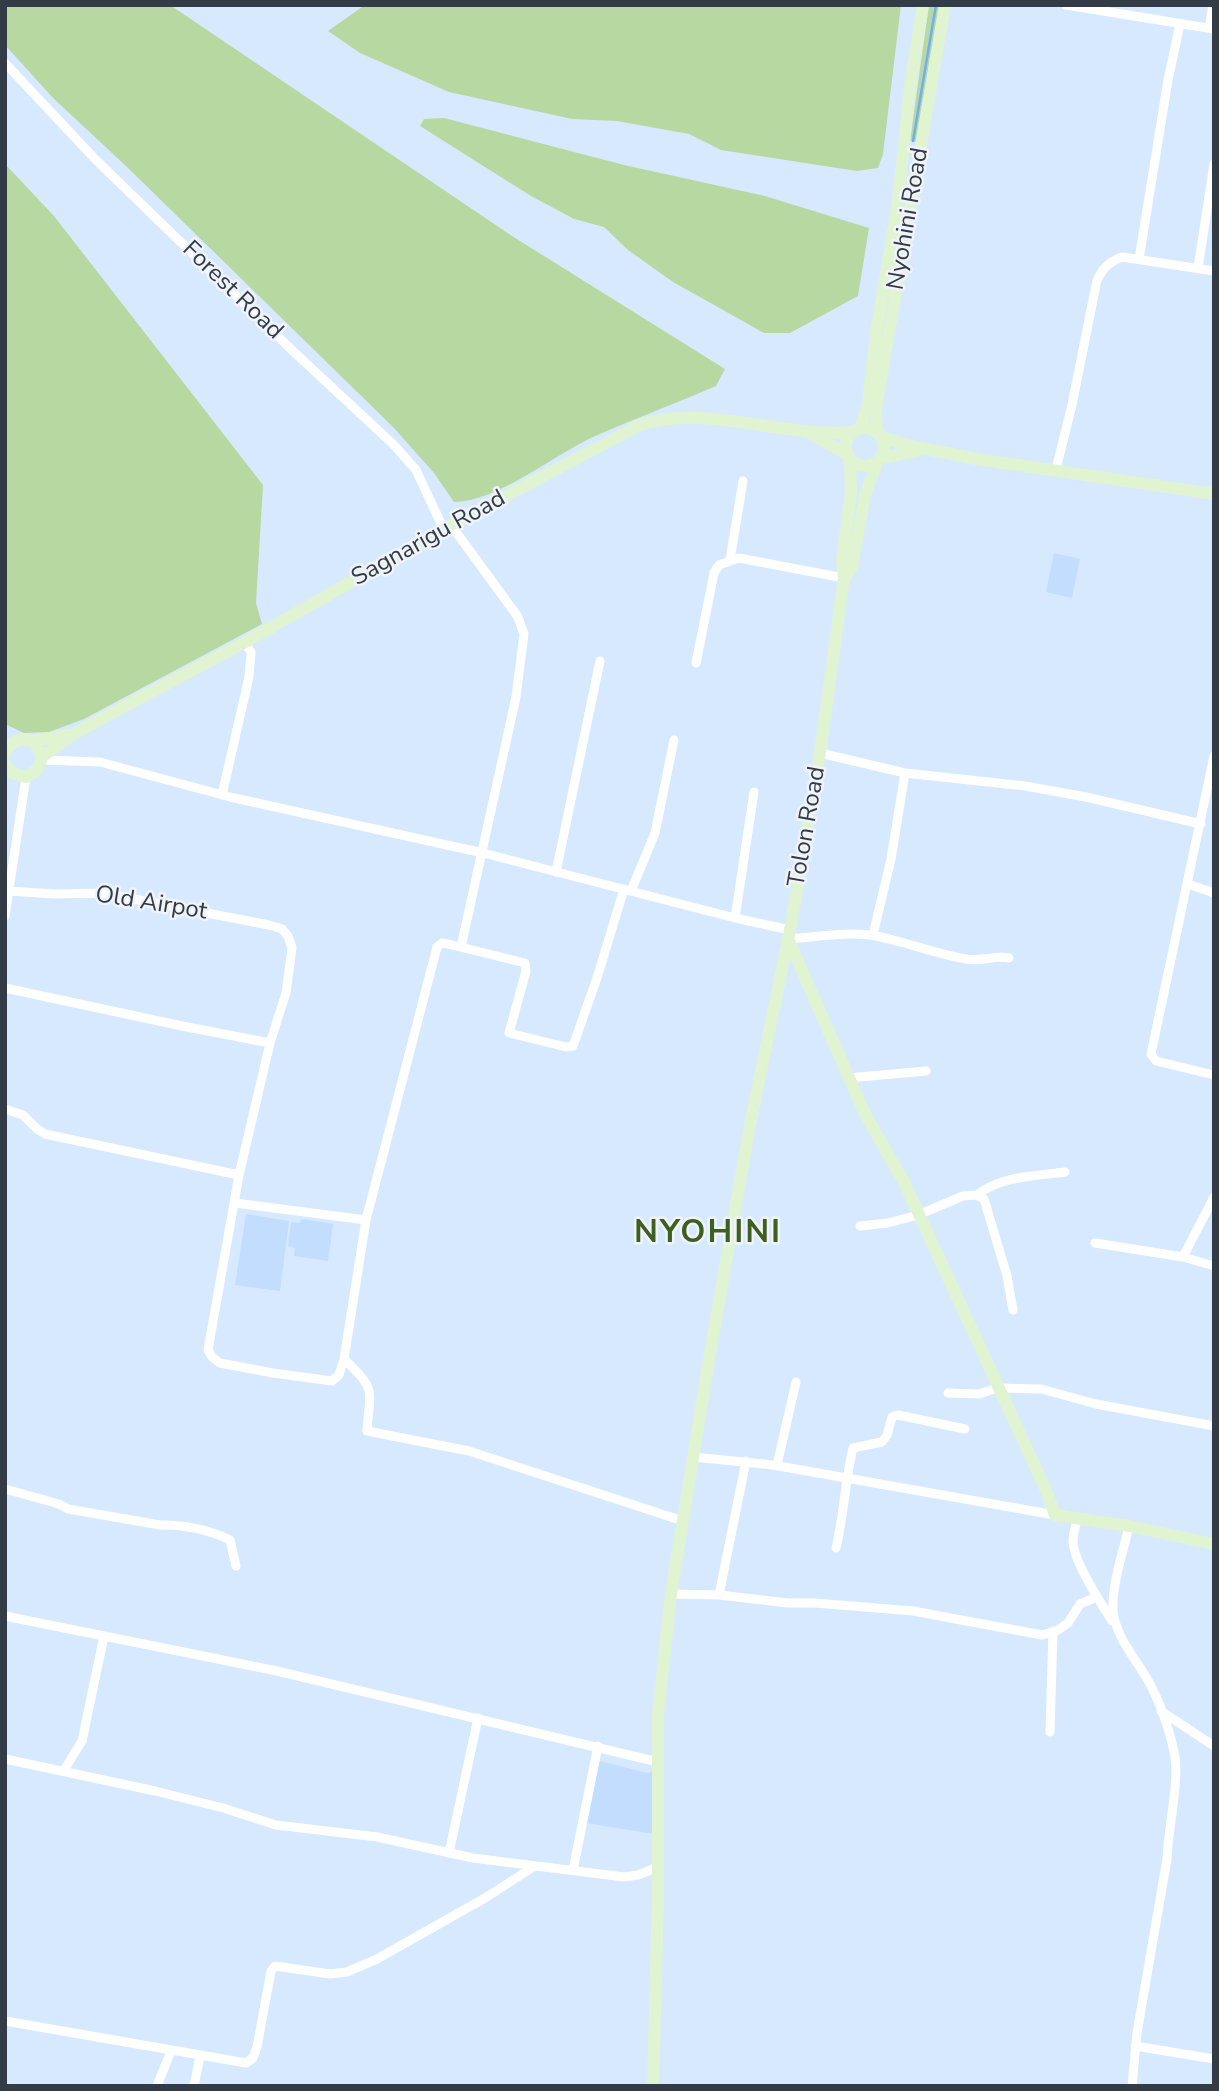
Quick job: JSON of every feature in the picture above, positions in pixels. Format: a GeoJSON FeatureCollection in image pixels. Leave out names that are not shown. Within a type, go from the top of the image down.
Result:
{"type":"FeatureCollection","features":[{"type":"Feature","properties":{"kind":"main road","name":"Nyohini Road"},"geometry":{"type":"LineString","coordinates":[[857,430],[868,404],[923,5]]}},
{"type":"Feature","properties":{"kind":"main road","name":"Nyohini Road"},"geometry":{"type":"LineString","coordinates":[[879,434],[876,408],[945,5]]}},
{"type":"Feature","properties":{"kind":"main road","name":"Sagnarigu Road"},"geometry":{"type":"LineString","coordinates":[[26,777],[35,773],[42,758],[72,735],[640,425],[658,419],[691,416],[804,432],[857,430]]}},
{"type":"Feature","properties":{"kind":"main road"},"geometry":{"type":"LineString","coordinates":[[844,578],[842,561],[851,492],[847,442],[857,430],[866,428],[928,449],[977,459],[1214,494]]}},
{"type":"Feature","properties":{"kind":"main road","name":"Sagnarigu Road"},"geometry":{"type":"LineString","coordinates":[[804,432],[828,442],[849,456]]}},
{"type":"Feature","properties":{"kind":"main road"},"geometry":{"type":"LineString","coordinates":[[844,578],[852,567],[864,495],[884,447],[879,434]]}},
{"type":"Feature","properties":{"kind":"main road"},"geometry":{"type":"LineString","coordinates":[[849,456],[864,466],[928,449]]}},
{"type":"Feature","properties":{"kind":"main road","name":"Tolon Road"},"geometry":{"type":"LineString","coordinates":[[653,2086],[661,1680],[671,1594],[760,1074],[789,935],[820,753],[844,578]]}},
{"type":"Feature","properties":{"kind":"main road","name":"Sagnarigu Road"},"geometry":{"type":"LineString","coordinates":[[12,738],[32,741],[72,735]]}},
{"type":"Feature","properties":{"kind":"main road"},"geometry":{"type":"LineString","coordinates":[[5,753],[12,738]]}},
{"type":"Feature","properties":{"kind":"main road"},"geometry":{"type":"LineString","coordinates":[[32,741],[40,749],[42,758]]}},
{"type":"Feature","properties":{"kind":"main road"},"geometry":{"type":"LineString","coordinates":[[6,766],[16,776],[26,777]]}},
{"type":"Feature","properties":{"kind":"main road"},"geometry":{"type":"LineString","coordinates":[[789,935],[848,1078],[904,1182],[1046,1490],[1055,1515],[1214,1544]]}},
{"type":"Feature","properties":{"kind":"street"},"geometry":{"type":"LineString","coordinates":[[1066,5],[1212,29],[1213,5]]}},
{"type":"Feature","properties":{"kind":"street"},"geometry":{"type":"LineString","coordinates":[[1139,259],[1168,80],[1180,24]]}},
{"type":"Feature","properties":{"kind":"street","name":"Forest Road"},"geometry":{"type":"LineString","coordinates":[[5,63],[95,159],[294,352],[394,444],[416,470],[447,528],[518,617],[524,634],[516,697],[461,947]]}},
{"type":"Feature","properties":{"kind":"street"},"geometry":{"type":"LineString","coordinates":[[1198,268],[1214,164]]}},
{"type":"Feature","properties":{"kind":"street"},"geometry":{"type":"LineString","coordinates":[[1056,470],[1097,279],[1111,261],[1122,257],[1214,271]]}},
{"type":"Feature","properties":{"kind":"street"},"geometry":{"type":"LineString","coordinates":[[730,561],[743,481]]}},
{"type":"Feature","properties":{"kind":"street"},"geometry":{"type":"LineString","coordinates":[[696,663],[714,573],[719,565],[739,558],[844,578]]}},
{"type":"Feature","properties":{"kind":"street"},"geometry":{"type":"LineString","coordinates":[[222,795],[249,677],[251,652],[244,642]]}},
{"type":"Feature","properties":{"kind":"street"},"geometry":{"type":"LineString","coordinates":[[556,872],[600,661]]}},
{"type":"Feature","properties":{"kind":"street"},"geometry":{"type":"LineString","coordinates":[[5,988],[270,1043],[239,1175],[208,1350],[220,1363],[332,1381],[339,1374],[344,1359],[366,1220],[437,947],[442,943],[525,963],[526,971],[509,1033],[566,1047],[573,1046],[627,890],[655,834],[674,740]]}},
{"type":"Feature","properties":{"kind":"street"},"geometry":{"type":"LineString","coordinates":[[820,753],[905,774],[1086,797],[1201,824]]}},
{"type":"Feature","properties":{"kind":"street"},"geometry":{"type":"LineString","coordinates":[[1214,756],[1210,796],[1201,824],[1151,1054],[1156,1061],[1214,1075]]}},
{"type":"Feature","properties":{"kind":"street"},"geometry":{"type":"LineString","coordinates":[[42,758],[100,762],[222,795],[483,853],[735,918],[789,935],[873,936],[968,959],[1009,958]]}},
{"type":"Feature","properties":{"kind":"street"},"geometry":{"type":"LineString","coordinates":[[873,936],[891,859],[905,774]]}},
{"type":"Feature","properties":{"kind":"street"},"geometry":{"type":"LineString","coordinates":[[5,916],[26,777]]}},
{"type":"Feature","properties":{"kind":"street"},"geometry":{"type":"LineString","coordinates":[[735,918],[754,792]]}},
{"type":"Feature","properties":{"kind":"street"},"geometry":{"type":"LineString","coordinates":[[1188,884],[1214,893]]}},
{"type":"Feature","properties":{"kind":"street","name":"Old Airpot"},"geometry":{"type":"LineString","coordinates":[[9,891],[103,893],[282,929],[292,948],[286,993],[270,1043]]}},
{"type":"Feature","properties":{"kind":"street"},"geometry":{"type":"LineString","coordinates":[[848,1078],[926,1071]]}},
{"type":"Feature","properties":{"kind":"street"},"geometry":{"type":"LineString","coordinates":[[5,1109],[23,1115],[45,1134],[239,1175]]}},
{"type":"Feature","properties":{"kind":"street"},"geometry":{"type":"LineString","coordinates":[[860,1226],[888,1223],[918,1215],[963,1196],[977,1195],[987,1188],[1026,1176],[1065,1171]]}},
{"type":"Feature","properties":{"kind":"street"},"geometry":{"type":"LineString","coordinates":[[977,1195],[984,1199],[1007,1276],[1013,1310]]}},
{"type":"Feature","properties":{"kind":"street"},"geometry":{"type":"LineString","coordinates":[[1183,1258],[1214,1197]]}},
{"type":"Feature","properties":{"kind":"street"},"geometry":{"type":"LineString","coordinates":[[234,1203],[366,1220]]}},
{"type":"Feature","properties":{"kind":"street"},"geometry":{"type":"LineString","coordinates":[[1095,1243],[1214,1266]]}},
{"type":"Feature","properties":{"kind":"street"},"geometry":{"type":"LineString","coordinates":[[344,1359],[364,1378],[370,1388],[367,1431],[469,1451],[683,1521]]}},
{"type":"Feature","properties":{"kind":"street"},"geometry":{"type":"LineString","coordinates":[[777,1465],[796,1382]]}},
{"type":"Feature","properties":{"kind":"street"},"geometry":{"type":"LineString","coordinates":[[948,1393],[979,1394],[998,1388],[1041,1389],[1096,1404],[1214,1426]]}},
{"type":"Feature","properties":{"kind":"street"},"geometry":{"type":"LineString","coordinates":[[836,1548],[853,1448],[882,1442],[887,1436],[892,1417],[898,1415],[965,1429]]}},
{"type":"Feature","properties":{"kind":"street"},"geometry":{"type":"LineString","coordinates":[[693,1457],[777,1465],[1055,1515]]}},
{"type":"Feature","properties":{"kind":"street"},"geometry":{"type":"LineString","coordinates":[[719,1595],[746,1461]]}},
{"type":"Feature","properties":{"kind":"street"},"geometry":{"type":"LineString","coordinates":[[5,1489],[68,1509],[172,1525],[222,1536],[230,1540],[236,1566]]}},
{"type":"Feature","properties":{"kind":"street"},"geometry":{"type":"LineString","coordinates":[[1077,1519],[1073,1539],[1074,1551],[1097,1597],[1152,1687],[1175,1758],[1175,1783],[1163,1887],[1135,2046],[1132,2086]]}},
{"type":"Feature","properties":{"kind":"street"},"geometry":{"type":"LineString","coordinates":[[1119,1631],[1113,1596],[1129,1527]]}},
{"type":"Feature","properties":{"kind":"street"},"geometry":{"type":"LineString","coordinates":[[671,1594],[719,1595],[788,1603],[913,1611],[1042,1634],[1068,1623],[1080,1604],[1097,1597]]}},
{"type":"Feature","properties":{"kind":"street"},"geometry":{"type":"LineString","coordinates":[[5,1616],[277,1671],[658,1762]]}},
{"type":"Feature","properties":{"kind":"street"},"geometry":{"type":"LineString","coordinates":[[1050,1732],[1053,1631]]}},
{"type":"Feature","properties":{"kind":"street"},"geometry":{"type":"LineString","coordinates":[[64,1770],[82,1741],[104,1636]]}},
{"type":"Feature","properties":{"kind":"street"},"geometry":{"type":"LineString","coordinates":[[1161,1711],[1214,1746]]}},
{"type":"Feature","properties":{"kind":"street"},"geometry":{"type":"LineString","coordinates":[[449,1853],[478,1718]]}},
{"type":"Feature","properties":{"kind":"street"},"geometry":{"type":"LineString","coordinates":[[573,1871],[598,1746]]}},
{"type":"Feature","properties":{"kind":"street"},"geometry":{"type":"LineString","coordinates":[[5,1759],[64,1770],[223,1808],[276,1825],[377,1837],[449,1853],[573,1871],[628,1877],[658,1867]]}},
{"type":"Feature","properties":{"kind":"street"},"geometry":{"type":"LineString","coordinates":[[5,2021],[242,2063],[253,2058],[257,2048],[271,1971],[275,1966],[330,1974],[346,1972],[377,1959],[485,1898],[535,1866]]}},
{"type":"Feature","properties":{"kind":"street"},"geometry":{"type":"LineString","coordinates":[[1135,2046],[1214,2059]]}},
{"type":"Feature","properties":{"kind":"street"},"geometry":{"type":"LineString","coordinates":[[157,2086],[171,2050]]}},
{"type":"Feature","properties":{"kind":"street"},"geometry":{"type":"LineString","coordinates":[[194,2086],[200,2056]]}},
{"type":"Feature","properties":{"kind":"shaded area"},"geometry":{"type":"Polygon","coordinates":[[[1054,553],[1080,559],[1072,598],[1046,592],[1054,553]]]}},
{"type":"Feature","properties":{"kind":"shaded area"},"geometry":{"type":"Polygon","coordinates":[[[246,1214],[289,1221],[280,1291],[235,1285],[246,1214]]]}},
{"type":"Feature","properties":{"kind":"shaded area"},"geometry":{"type":"Polygon","coordinates":[[[302,1219],[333,1224],[328,1261],[294,1256],[295,1248],[288,1246],[291,1222],[299,1223],[302,1219]]]}},
{"type":"Feature","properties":{"kind":"shaded area"},"geometry":{"type":"Polygon","coordinates":[[[596,1760],[647,1773],[655,1771],[654,1834],[586,1823],[596,1760]]]}},
{"type":"Feature","properties":{"kind":"green space"},"geometry":{"type":"Polygon","coordinates":[[[5,5],[170,5],[512,236],[725,369],[716,386],[593,437],[488,494],[454,502],[434,473],[394,428],[53,98],[5,45],[5,5]]]}},
{"type":"Feature","properties":{"kind":"green space"},"geometry":{"type":"Polygon","coordinates":[[[365,5],[901,5],[883,154],[878,168],[857,171],[721,150],[689,134],[617,121],[572,119],[449,92],[360,53],[328,31],[365,5]]]}},
{"type":"Feature","properties":{"kind":"green space"},"geometry":{"type":"Polygon","coordinates":[[[929,5],[940,5],[917,142],[910,141],[929,5]]]}},
{"type":"Feature","properties":{"kind":"green space"},"geometry":{"type":"Polygon","coordinates":[[[444,118],[624,165],[765,196],[869,228],[858,296],[790,333],[764,333],[673,282],[628,250],[604,227],[574,219],[531,196],[420,126],[424,119],[444,118]]]}},
{"type":"Feature","properties":{"kind":"green space"},"geometry":{"type":"Polygon","coordinates":[[[5,164],[54,216],[263,485],[256,603],[262,624],[84,719],[49,732],[24,733],[5,724],[5,164]]]}},
{"type":"Feature","properties":{"kind":"waterway"},"geometry":{"type":"LineString","coordinates":[[913,141],[936,5]]}},
{"type":"Feature","properties":{"kind":"district","name":"NYOHINI"},"geometry":{"type":"Point","coordinates":[708,1234]}}]}
